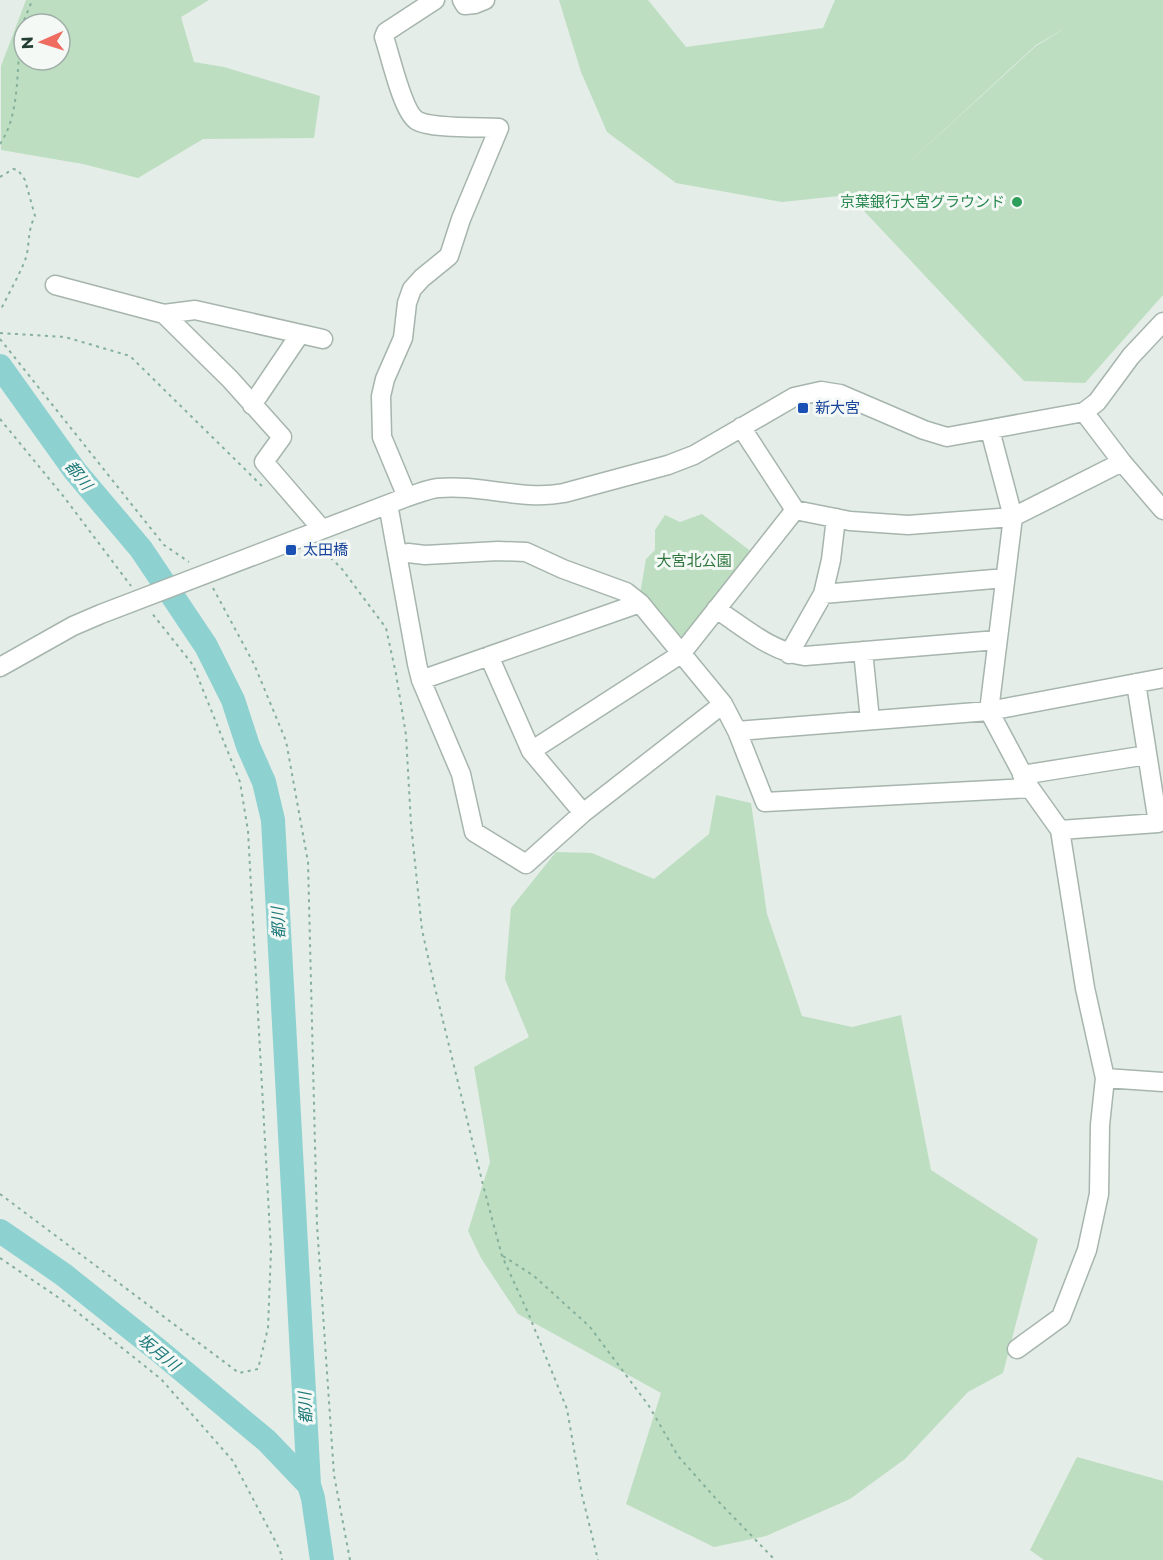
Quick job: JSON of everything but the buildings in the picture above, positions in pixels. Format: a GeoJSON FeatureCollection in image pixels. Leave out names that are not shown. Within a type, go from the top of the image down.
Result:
{"type":"FeatureCollection","features":[{"type":"Feature","properties":{"kind":"street"},"geometry":{"type":"LineString","coordinates":[[407,497],[382,437],[381,396],[385,379],[403,338],[407,303],[412,289],[449,256],[461,219],[499,128],[431,125],[417,120],[411,114],[399,86],[384,37],[386,32],[435,0]]}},
{"type":"Feature","properties":{"kind":"street"},"geometry":{"type":"LineString","coordinates":[[462,0],[465,5],[485,0]]}},
{"type":"Feature","properties":{"kind":"street"},"geometry":{"type":"LineString","coordinates":[[55,285],[164,314],[195,310],[323,339]]}},
{"type":"Feature","properties":{"kind":"street"},"geometry":{"type":"LineString","coordinates":[[164,314],[230,379],[282,437],[264,462],[314,531]]}},
{"type":"Feature","properties":{"kind":"street"},"geometry":{"type":"LineString","coordinates":[[0,667],[73,626],[140,598],[407,497],[437,488],[490,490],[524,496],[549,496],[564,493],[668,465],[694,455],[794,397],[821,391],[840,394],[924,430],[947,437],[1084,412],[1097,402],[1131,356],[1163,322]]}},
{"type":"Feature","properties":{"kind":"street"},"geometry":{"type":"LineString","coordinates":[[252,405],[300,334]]}},
{"type":"Feature","properties":{"kind":"street"},"geometry":{"type":"LineString","coordinates":[[1084,412],[1163,510]]}},
{"type":"Feature","properties":{"kind":"street"},"geometry":{"type":"LineString","coordinates":[[741,427],[795,510],[836,518],[908,525],[1013,517],[1122,462]]}},
{"type":"Feature","properties":{"kind":"street"},"geometry":{"type":"LineString","coordinates":[[990,430],[1013,517],[989,711],[1026,782],[1060,830],[1085,988],[1105,1077],[1100,1125],[1099,1194],[1087,1250],[1061,1317],[1017,1348]]}},
{"type":"Feature","properties":{"kind":"street"},"geometry":{"type":"LineString","coordinates":[[388,504],[421,680],[461,774],[474,832],[526,864],[583,813],[723,704]]}},
{"type":"Feature","properties":{"kind":"street"},"geometry":{"type":"LineString","coordinates":[[531,751],[681,654],[795,510]]}},
{"type":"Feature","properties":{"kind":"street"},"geometry":{"type":"LineString","coordinates":[[789,654],[823,594],[831,560],[836,518]]}},
{"type":"Feature","properties":{"kind":"street"},"geometry":{"type":"LineString","coordinates":[[398,555],[526,552],[563,569],[626,592],[640,603],[723,704],[737,731],[765,802],[1026,782],[1147,755]]}},
{"type":"Feature","properties":{"kind":"street"},"geometry":{"type":"LineString","coordinates":[[823,594],[1005,578]]}},
{"type":"Feature","properties":{"kind":"street"},"geometry":{"type":"LineString","coordinates":[[421,680],[640,603]]}},
{"type":"Feature","properties":{"kind":"street"},"geometry":{"type":"LineString","coordinates":[[716,609],[777,649],[789,654],[805,656],[998,640]]}},
{"type":"Feature","properties":{"kind":"street"},"geometry":{"type":"LineString","coordinates":[[863,651],[870,720]]}},
{"type":"Feature","properties":{"kind":"street"},"geometry":{"type":"LineString","coordinates":[[489,656],[531,751],[583,813]]}},
{"type":"Feature","properties":{"kind":"street"},"geometry":{"type":"LineString","coordinates":[[737,731],[989,711],[1163,678]]}},
{"type":"Feature","properties":{"kind":"street"},"geometry":{"type":"LineString","coordinates":[[1060,830],[1158,822],[1136,683]]}},
{"type":"Feature","properties":{"kind":"street"},"geometry":{"type":"LineString","coordinates":[[1105,1077],[1163,1082]]}},
{"type":"Feature","properties":{"kind":"path"},"geometry":{"type":"LineString","coordinates":[[0,144],[7,135],[14,103],[22,28],[32,0]]}},
{"type":"Feature","properties":{"kind":"path"},"geometry":{"type":"LineString","coordinates":[[0,177],[13,169],[18,170],[25,180],[35,216],[29,229],[28,248],[24,262],[0,311]]}},
{"type":"Feature","properties":{"kind":"path"},"geometry":{"type":"LineString","coordinates":[[0,333],[65,337],[130,356],[268,492]]}},
{"type":"Feature","properties":{"kind":"path"},"geometry":{"type":"LineString","coordinates":[[0,339],[164,545],[205,574],[254,664],[286,741],[308,862],[317,1225],[334,1475],[350,1560]]}},
{"type":"Feature","properties":{"kind":"path"},"geometry":{"type":"LineString","coordinates":[[0,419],[64,497],[193,665],[240,782],[248,831],[271,1251],[268,1328],[258,1369],[239,1373],[0,1194]]}},
{"type":"Feature","properties":{"kind":"path"},"geometry":{"type":"LineString","coordinates":[[314,531],[386,628],[406,735],[411,824],[423,930],[502,1256],[567,1409],[582,1495],[598,1560]]}},
{"type":"Feature","properties":{"kind":"path"},"geometry":{"type":"LineString","coordinates":[[502,1256],[534,1276],[590,1327],[649,1406],[678,1456],[775,1560]]}},
{"type":"Feature","properties":{"kind":"path"},"geometry":{"type":"LineString","coordinates":[[0,1258],[62,1300],[161,1379],[233,1461],[280,1550],[282,1560]]}},
{"type":"Feature","properties":{"kind":"green space"},"geometry":{"type":"Polygon","coordinates":[[[26,0],[209,0],[181,17],[194,62],[224,67],[320,96],[314,138],[203,139],[138,178],[83,164],[1,150],[1,66],[12,37],[12,72],[72,72],[72,12],[21,12],[26,0]]]}},
{"type":"Feature","properties":{"kind":"green space"},"geometry":{"type":"Polygon","coordinates":[[[559,0],[648,0],[686,47],[823,28],[835,0],[1163,0],[1163,295],[1085,383],[1024,381],[864,211],[877,192],[782,202],[676,183],[607,132],[581,72],[559,0]],[[1070,25],[1036,45],[894,176],[1036,46],[1070,25]]]}},
{"type":"Feature","properties":{"kind":"green space","name":"大宮北公園"},"geometry":{"type":"Polygon","coordinates":[[[702,514],[753,553],[690,635],[677,636],[640,594],[646,559],[655,550],[655,530],[665,515],[680,522],[702,514]]]}},
{"type":"Feature","properties":{"kind":"green space"},"geometry":{"type":"Polygon","coordinates":[[[716,795],[751,803],[767,914],[802,1016],[852,1027],[901,1015],[931,1170],[1038,1239],[1003,1373],[968,1392],[905,1459],[850,1499],[766,1536],[714,1547],[626,1504],[661,1393],[518,1314],[481,1258],[468,1231],[490,1162],[474,1067],[529,1037],[505,979],[511,908],[556,852],[592,853],[654,879],[709,834],[716,795]]]}},
{"type":"Feature","properties":{"kind":"green space"},"geometry":{"type":"Polygon","coordinates":[[[1077,1457],[1163,1481],[1163,1560],[1044,1560],[1030,1550],[1077,1457]]]}},
{"type":"Feature","properties":{"kind":"waterway","name":"都川"},"geometry":{"type":"LineString","coordinates":[[0,366],[75,471],[141,549],[206,646],[233,700],[248,746],[264,782],[273,820],[309,1485],[322,1560]]}},
{"type":"Feature","properties":{"kind":"waterway","name":"坂月川"},"geometry":{"type":"LineString","coordinates":[[0,1231],[64,1275],[158,1350],[267,1441],[309,1485]]}},
{"type":"Feature","properties":{"kind":"place","name":"京葉銀行大宮グラウンド"},"geometry":{"type":"Point","coordinates":[1017,202]}},
{"type":"Feature","properties":{"kind":"place","name":"新大宮"},"geometry":{"type":"Point","coordinates":[803,408]}},
{"type":"Feature","properties":{"kind":"place","name":"太田橋"},"geometry":{"type":"Point","coordinates":[291,550]}}]}
